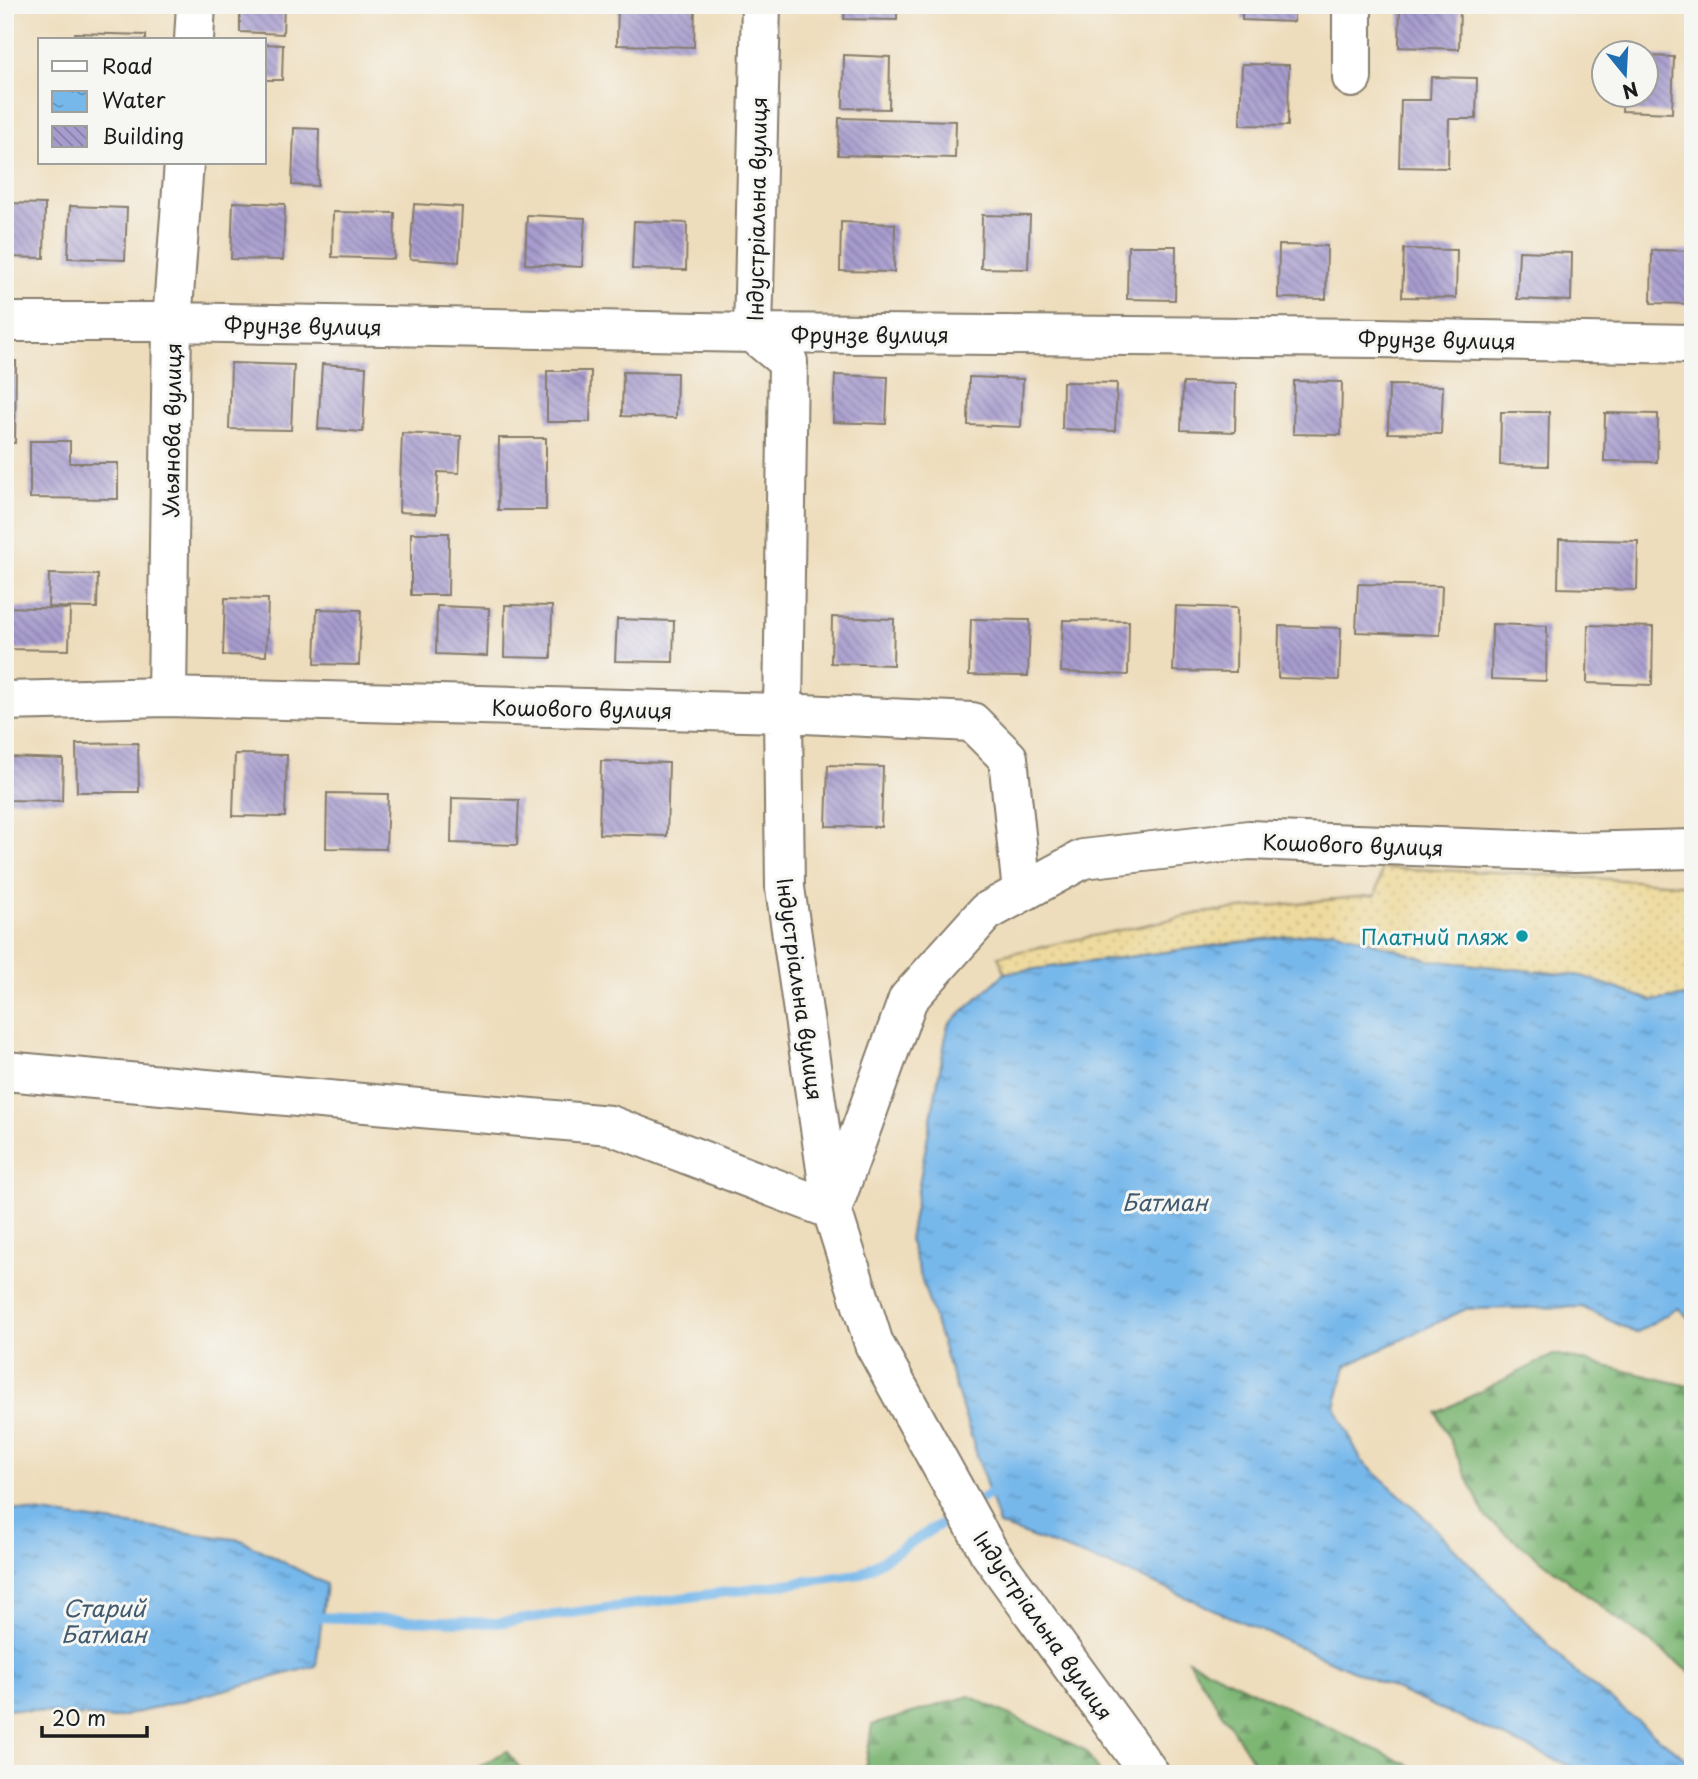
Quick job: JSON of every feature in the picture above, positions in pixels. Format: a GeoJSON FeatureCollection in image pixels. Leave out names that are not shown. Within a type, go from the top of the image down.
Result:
{"type":"FeatureCollection","features":[{"type":"Feature","properties":{"kind":"street"},"geometry":{"type":"LineString","coordinates":[[194,38],[196,5]]}},
{"type":"Feature","properties":{"kind":"street","name":"Індустріальна вулиця"},"geometry":{"type":"LineString","coordinates":[[761,5],[753,333],[788,362],[783,713],[785,888],[832,1210],[874,1344],[989,1552],[1150,1774]]}},
{"type":"Feature","properties":{"kind":"street"},"geometry":{"type":"LineString","coordinates":[[1352,5],[1352,78]]}},
{"type":"Feature","properties":{"kind":"street","name":"Ульянова вулиця"},"geometry":{"type":"LineString","coordinates":[[167,697],[172,323],[184,164]]}},
{"type":"Feature","properties":{"kind":"street","name":"Фрунзе вулиця"},"geometry":{"type":"LineString","coordinates":[[5,322],[1693,344]]}},
{"type":"Feature","properties":{"kind":"street","name":"Кошового вулиця"},"geometry":{"type":"LineString","coordinates":[[5,701],[167,697],[783,713],[972,722],[1008,758],[1022,892]]}},
{"type":"Feature","properties":{"kind":"street","name":"Кошового вулиця"},"geometry":{"type":"LineString","coordinates":[[832,1210],[908,999],[986,912],[1083,859],[1249,840],[1575,852],[1693,849]]}},
{"type":"Feature","properties":{"kind":"street"},"geometry":{"type":"LineString","coordinates":[[5,1071],[610,1125],[832,1210]]}},
{"type":"Feature","properties":{"kind":"green space"},"geometry":{"type":"Polygon","coordinates":[[[1555,1354],[1693,1387],[1693,1674],[1486,1518],[1437,1413],[1555,1354]]]}},
{"type":"Feature","properties":{"kind":"green space"},"geometry":{"type":"Polygon","coordinates":[[[1188,1660],[1427,1774],[1261,1774],[1188,1660]]]}},
{"type":"Feature","properties":{"kind":"green space"},"geometry":{"type":"Polygon","coordinates":[[[969,1696],[1085,1750],[1100,1774],[864,1774],[872,1725],[969,1696]]]}},
{"type":"Feature","properties":{"kind":"green space"},"geometry":{"type":"Polygon","coordinates":[[[506,1751],[525,1774],[467,1774],[506,1751]]]}},
{"type":"Feature","properties":{"kind":"sand","name":"Платний пляж"},"geometry":{"type":"Polygon","coordinates":[[[1382,868],[1520,873],[1693,885],[1693,995],[1653,1001],[1582,976],[1429,960],[1334,930],[1005,973],[998,956],[1201,913],[1376,895],[1382,868]]]}},
{"type":"Feature","properties":{"kind":"water","name":"Батман"},"geometry":{"type":"Polygon","coordinates":[[[1334,930],[1429,960],[1582,976],[1652,1001],[1693,995],[1693,1322],[1678,1308],[1636,1333],[1582,1307],[1466,1309],[1346,1366],[1335,1407],[1361,1460],[1420,1513],[1577,1674],[1693,1764],[1693,1774],[1588,1774],[1135,1575],[999,1525],[909,1239],[948,1025],[1005,973],[1334,930]]]}},
{"type":"Feature","properties":{"kind":"water","name":"Старий Батман"},"geometry":{"type":"Polygon","coordinates":[[[5,1508],[241,1540],[326,1584],[316,1666],[113,1719],[5,1708],[5,1508]]]}},
{"type":"Feature","properties":{"kind":"building"},"geometry":{"type":"Polygon","coordinates":[[[240,5],[284,5],[283,34],[240,32],[240,5]]]}},
{"type":"Feature","properties":{"kind":"building"},"geometry":{"type":"Polygon","coordinates":[[[618,5],[695,5],[694,47],[617,45],[618,5]]]}},
{"type":"Feature","properties":{"kind":"building"},"geometry":{"type":"Polygon","coordinates":[[[845,5],[897,5],[897,20],[844,19],[845,5]]]}},
{"type":"Feature","properties":{"kind":"building"},"geometry":{"type":"Polygon","coordinates":[[[1242,5],[1294,5],[1294,22],[1242,20],[1242,5]]]}},
{"type":"Feature","properties":{"kind":"building"},"geometry":{"type":"Polygon","coordinates":[[[1400,5],[1460,5],[1459,49],[1399,47],[1400,5]]]}},
{"type":"Feature","properties":{"kind":"building"},"geometry":{"type":"Polygon","coordinates":[[[75,33],[146,35],[146,38],[74,38],[75,33]]]}},
{"type":"Feature","properties":{"kind":"building"},"geometry":{"type":"Polygon","coordinates":[[[266,44],[283,45],[282,80],[266,80],[266,44]]]}},
{"type":"Feature","properties":{"kind":"building"},"geometry":{"type":"Polygon","coordinates":[[[844,55],[890,57],[889,109],[843,108],[844,55]]]}},
{"type":"Feature","properties":{"kind":"building"},"geometry":{"type":"Polygon","coordinates":[[[1660,56],[1674,57],[1672,113],[1622,111],[1622,108],[1660,108],[1660,56]]]}},
{"type":"Feature","properties":{"kind":"building"},"geometry":{"type":"Polygon","coordinates":[[[1242,64],[1289,65],[1288,126],[1240,125],[1242,64]]]}},
{"type":"Feature","properties":{"kind":"building"},"geometry":{"type":"Polygon","coordinates":[[[1431,77],[1477,78],[1476,119],[1449,119],[1448,168],[1399,167],[1401,100],[1430,100],[1431,77]]]}},
{"type":"Feature","properties":{"kind":"building"},"geometry":{"type":"Polygon","coordinates":[[[839,118],[956,121],[955,158],[838,155],[839,118]]]}},
{"type":"Feature","properties":{"kind":"building"},"geometry":{"type":"Polygon","coordinates":[[[294,128],[319,129],[318,186],[292,185],[294,128]]]}},
{"type":"Feature","properties":{"kind":"building"},"geometry":{"type":"Polygon","coordinates":[[[233,202],[285,204],[283,260],[231,259],[233,202]]]}},
{"type":"Feature","properties":{"kind":"building"},"geometry":{"type":"Polygon","coordinates":[[[5,203],[45,204],[44,258],[5,257],[5,203]]]}},
{"type":"Feature","properties":{"kind":"building"},"geometry":{"type":"Polygon","coordinates":[[[414,204],[462,207],[459,262],[410,259],[414,204]]]}},
{"type":"Feature","properties":{"kind":"building"},"geometry":{"type":"Polygon","coordinates":[[[70,206],[127,208],[125,260],[68,258],[70,206]]]}},
{"type":"Feature","properties":{"kind":"building"},"geometry":{"type":"Polygon","coordinates":[[[333,212],[395,213],[394,259],[332,257],[333,212]]]}},
{"type":"Feature","properties":{"kind":"building"},"geometry":{"type":"Polygon","coordinates":[[[527,215],[585,218],[582,267],[525,264],[527,215]]]}},
{"type":"Feature","properties":{"kind":"building"},"geometry":{"type":"Polygon","coordinates":[[[982,215],[1030,216],[1028,269],[981,268],[982,215]]]}},
{"type":"Feature","properties":{"kind":"building"},"geometry":{"type":"Polygon","coordinates":[[[634,221],[687,223],[686,270],[632,269],[634,221]]]}},
{"type":"Feature","properties":{"kind":"building"},"geometry":{"type":"Polygon","coordinates":[[[841,222],[895,224],[894,272],[840,271],[841,222]]]}},
{"type":"Feature","properties":{"kind":"building"},"geometry":{"type":"Polygon","coordinates":[[[1279,245],[1327,246],[1326,299],[1278,298],[1279,245]]]}},
{"type":"Feature","properties":{"kind":"building"},"geometry":{"type":"Polygon","coordinates":[[[1128,246],[1176,246],[1175,300],[1127,299],[1128,246]]]}},
{"type":"Feature","properties":{"kind":"building"},"geometry":{"type":"Polygon","coordinates":[[[1404,249],[1457,250],[1456,298],[1402,297],[1404,249]]]}},
{"type":"Feature","properties":{"kind":"building"},"geometry":{"type":"Polygon","coordinates":[[[1652,250],[1693,251],[1693,304],[1651,303],[1652,250]]]}},
{"type":"Feature","properties":{"kind":"building"},"geometry":{"type":"Polygon","coordinates":[[[1519,251],[1572,253],[1571,301],[1517,299],[1519,251]]]}},
{"type":"Feature","properties":{"kind":"building"},"geometry":{"type":"Polygon","coordinates":[[[5,361],[16,361],[15,443],[5,443],[5,361]]]}},
{"type":"Feature","properties":{"kind":"building"},"geometry":{"type":"Polygon","coordinates":[[[231,363],[294,365],[291,430],[229,429],[231,363]]]}},
{"type":"Feature","properties":{"kind":"building"},"geometry":{"type":"Polygon","coordinates":[[[322,364],[366,367],[363,432],[318,429],[322,364]]]}},
{"type":"Feature","properties":{"kind":"building"},"geometry":{"type":"Polygon","coordinates":[[[547,371],[591,371],[590,422],[547,422],[547,371]]]}},
{"type":"Feature","properties":{"kind":"building"},"geometry":{"type":"Polygon","coordinates":[[[623,372],[677,373],[676,418],[622,416],[623,372]]]}},
{"type":"Feature","properties":{"kind":"building"},"geometry":{"type":"Polygon","coordinates":[[[835,375],[888,377],[886,424],[833,422],[835,375]]]}},
{"type":"Feature","properties":{"kind":"building"},"geometry":{"type":"Polygon","coordinates":[[[969,377],[1023,379],[1021,427],[968,425],[969,377]]]}},
{"type":"Feature","properties":{"kind":"building"},"geometry":{"type":"Polygon","coordinates":[[[1294,381],[1342,382],[1341,435],[1293,434],[1294,381]]]}},
{"type":"Feature","properties":{"kind":"building"},"geometry":{"type":"Polygon","coordinates":[[[1063,382],[1117,383],[1115,431],[1062,429],[1063,382]]]}},
{"type":"Feature","properties":{"kind":"building"},"geometry":{"type":"Polygon","coordinates":[[[1183,383],[1236,384],[1235,432],[1181,430],[1183,383]]]}},
{"type":"Feature","properties":{"kind":"building"},"geometry":{"type":"Polygon","coordinates":[[[1389,385],[1443,386],[1441,434],[1388,433],[1389,385]]]}},
{"type":"Feature","properties":{"kind":"building"},"geometry":{"type":"Polygon","coordinates":[[[1501,412],[1549,412],[1548,466],[1500,465],[1501,412]]]}},
{"type":"Feature","properties":{"kind":"building"},"geometry":{"type":"Polygon","coordinates":[[[1605,413],[1658,414],[1657,462],[1604,461],[1605,413]]]}},
{"type":"Feature","properties":{"kind":"building"},"geometry":{"type":"Polygon","coordinates":[[[402,433],[461,436],[459,473],[438,472],[436,514],[399,512],[402,433]]]}},
{"type":"Feature","properties":{"kind":"building"},"geometry":{"type":"Polygon","coordinates":[[[499,438],[546,438],[546,510],[498,510],[499,438]]]}},
{"type":"Feature","properties":{"kind":"building"},"geometry":{"type":"Polygon","coordinates":[[[30,441],[70,441],[70,463],[118,463],[118,499],[30,498],[30,441]]]}},
{"type":"Feature","properties":{"kind":"building"},"geometry":{"type":"Polygon","coordinates":[[[411,533],[449,533],[448,595],[411,595],[411,533]]]}},
{"type":"Feature","properties":{"kind":"building"},"geometry":{"type":"Polygon","coordinates":[[[1559,539],[1638,541],[1637,590],[1558,588],[1559,539]]]}},
{"type":"Feature","properties":{"kind":"building"},"geometry":{"type":"Polygon","coordinates":[[[49,574],[98,575],[97,608],[48,607],[49,574]]]}},
{"type":"Feature","properties":{"kind":"building"},"geometry":{"type":"Polygon","coordinates":[[[1358,584],[1442,586],[1440,635],[1356,632],[1358,584]]]}},
{"type":"Feature","properties":{"kind":"building"},"geometry":{"type":"Polygon","coordinates":[[[225,598],[268,599],[266,656],[223,655],[225,598]]]}},
{"type":"Feature","properties":{"kind":"building"},"geometry":{"type":"Polygon","coordinates":[[[505,605],[552,606],[551,658],[504,657],[505,605]]]}},
{"type":"Feature","properties":{"kind":"building"},"geometry":{"type":"Polygon","coordinates":[[[437,606],[489,608],[487,656],[436,654],[437,606]]]}},
{"type":"Feature","properties":{"kind":"building"},"geometry":{"type":"Polygon","coordinates":[[[1176,606],[1237,608],[1236,672],[1173,671],[1176,606]]]}},
{"type":"Feature","properties":{"kind":"building"},"geometry":{"type":"Polygon","coordinates":[[[5,607],[70,609],[69,650],[5,649],[5,607]]]}},
{"type":"Feature","properties":{"kind":"building"},"geometry":{"type":"Polygon","coordinates":[[[317,609],[361,610],[359,665],[315,664],[317,609]]]}},
{"type":"Feature","properties":{"kind":"building"},"geometry":{"type":"Polygon","coordinates":[[[832,617],[894,619],[893,665],[831,663],[832,617]]]}},
{"type":"Feature","properties":{"kind":"building"},"geometry":{"type":"Polygon","coordinates":[[[617,619],[674,621],[673,662],[615,661],[617,619]]]}},
{"type":"Feature","properties":{"kind":"building"},"geometry":{"type":"Polygon","coordinates":[[[971,619],[1030,620],[1028,676],[969,675],[971,619]]]}},
{"type":"Feature","properties":{"kind":"building"},"geometry":{"type":"Polygon","coordinates":[[[1063,620],[1129,621],[1128,675],[1061,672],[1063,620]]]}},
{"type":"Feature","properties":{"kind":"building"},"geometry":{"type":"Polygon","coordinates":[[[1492,624],[1547,626],[1546,681],[1491,679],[1492,624]]]}},
{"type":"Feature","properties":{"kind":"building"},"geometry":{"type":"Polygon","coordinates":[[[1588,625],[1653,627],[1652,685],[1587,683],[1588,625]]]}},
{"type":"Feature","properties":{"kind":"building"},"geometry":{"type":"Polygon","coordinates":[[[1279,626],[1341,628],[1339,680],[1278,678],[1279,626]]]}},
{"type":"Feature","properties":{"kind":"building"},"geometry":{"type":"Polygon","coordinates":[[[138,743],[139,792],[77,792],[76,744],[138,743]]]}},
{"type":"Feature","properties":{"kind":"building"},"geometry":{"type":"Polygon","coordinates":[[[235,754],[287,755],[285,817],[233,816],[235,754]]]}},
{"type":"Feature","properties":{"kind":"building"},"geometry":{"type":"Polygon","coordinates":[[[5,757],[63,759],[62,801],[5,800],[5,757]]]}},
{"type":"Feature","properties":{"kind":"building"},"geometry":{"type":"Polygon","coordinates":[[[601,761],[669,763],[667,836],[599,834],[601,761]]]}},
{"type":"Feature","properties":{"kind":"building"},"geometry":{"type":"Polygon","coordinates":[[[828,765],[883,767],[881,827],[826,826],[828,765]]]}},
{"type":"Feature","properties":{"kind":"building"},"geometry":{"type":"Polygon","coordinates":[[[327,793],[388,794],[386,849],[326,848],[327,793]]]}},
{"type":"Feature","properties":{"kind":"building"},"geometry":{"type":"Polygon","coordinates":[[[452,798],[519,800],[517,845],[451,843],[452,798]]]}},
{"type":"Feature","properties":{"kind":"waterway"},"geometry":{"type":"LineString","coordinates":[[311,1617],[496,1623],[860,1574],[1002,1486]]}},
{"type":"Feature","properties":{"kind":"place","name":"Платний пляж"},"geometry":{"type":"Point","coordinates":[1522,936]}}]}
